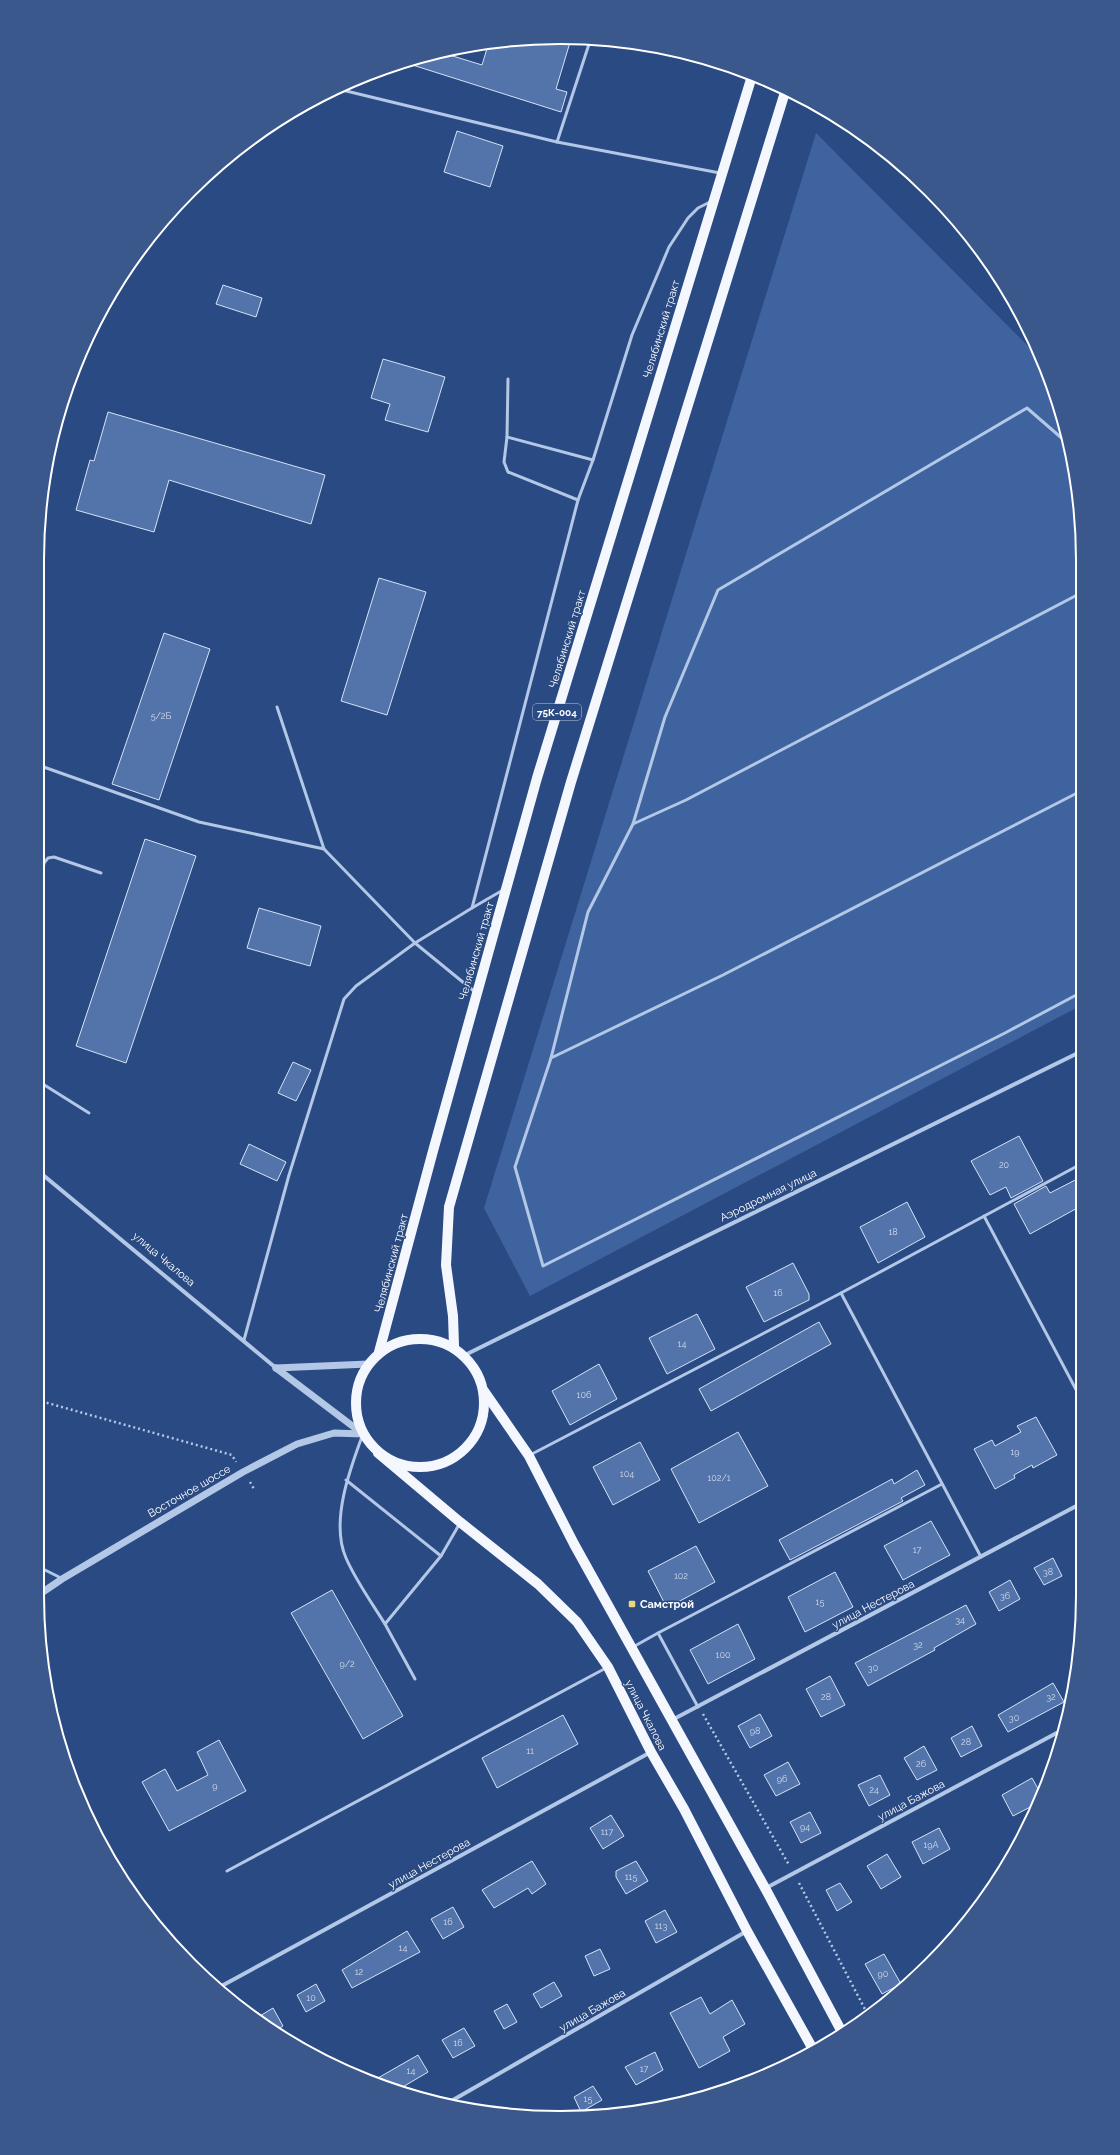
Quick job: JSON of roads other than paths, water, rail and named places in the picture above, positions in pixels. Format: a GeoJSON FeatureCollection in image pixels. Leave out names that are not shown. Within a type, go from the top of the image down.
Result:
{"type":"FeatureCollection","features":[{"type":"Feature","properties":{"kind":"main road","name":"Челябинский тракт"},"geometry":{"type":"LineString","coordinates":[[380,1352],[537,778],[751,81]]}},
{"type":"Feature","properties":{"kind":"main road","name":"75К-004"},"geometry":{"type":"LineString","coordinates":[[454,1346],[453,1316],[446,1265],[449,1207],[571,782],[784,95]]}},
{"type":"Feature","properties":{"kind":"main road"},"geometry":{"type":"LineString","coordinates":[[411,1338],[433,1339],[454,1346],[465,1356],[484,1391],[482,1424],[463,1452],[433,1467],[400,1465],[378,1453],[363,1434],[356,1410],[357,1386],[368,1364],[380,1352],[411,1338]]}},
{"type":"Feature","properties":{"kind":"main road","name":"улица Чкалова"},"geometry":{"type":"LineString","coordinates":[[484,1391],[529,1456],[574,1544],[765,1888],[840,2028]]}},
{"type":"Feature","properties":{"kind":"main road","name":"улица Чкалова"},"geometry":{"type":"LineString","coordinates":[[378,1453],[460,1522],[538,1584],[571,1616],[608,1667],[651,1752],[684,1810],[747,1931],[811,2046]]}},
{"type":"Feature","properties":{"kind":"street","name":"Аэродромная улица"},"geometry":{"type":"LineString","coordinates":[[465,1356],[1076,1054]]}},
{"type":"Feature","properties":{"kind":"street","name":"улица Чкалова"},"geometry":{"type":"LineString","coordinates":[[44,1176],[276,1368]]}},
{"type":"Feature","properties":{"kind":"street"},"geometry":{"type":"LineString","coordinates":[[276,1368],[368,1364]]}},
{"type":"Feature","properties":{"kind":"street"},"geometry":{"type":"LineString","coordinates":[[276,1368],[363,1434]]}},
{"type":"Feature","properties":{"kind":"street","name":"Восточное шоссе"},"geometry":{"type":"LineString","coordinates":[[44,1591],[62,1579],[243,1472],[297,1444],[334,1433],[363,1434]]}},
{"type":"Feature","properties":{"kind":"street","name":"улица Нестерова"},"geometry":{"type":"LineString","coordinates":[[672,1720],[1076,1506]]}},
{"type":"Feature","properties":{"kind":"street","name":"улица Бажова"},"geometry":{"type":"LineString","coordinates":[[765,1888],[1057,1733]]}},
{"type":"Feature","properties":{"kind":"street","name":"улица Нестерова"},"geometry":{"type":"LineString","coordinates":[[223,1985],[651,1752]]}},
{"type":"Feature","properties":{"kind":"street","name":"улица Бажова"},"geometry":{"type":"LineString","coordinates":[[454,2100],[747,1931]]}},
{"type":"Feature","properties":{"kind":"lane"},"geometry":{"type":"LineString","coordinates":[[558,142],[589,45]]}},
{"type":"Feature","properties":{"kind":"lane"},"geometry":{"type":"LineString","coordinates":[[346,91],[558,142],[722,174]]}},
{"type":"Feature","properties":{"kind":"lane"},"geometry":{"type":"LineString","coordinates":[[472,908],[578,500],[593,460],[632,335],[669,246],[688,218],[698,208],[713,200]]}},
{"type":"Feature","properties":{"kind":"lane"},"geometry":{"type":"LineString","coordinates":[[508,379],[507,437],[504,462],[508,472],[578,500]]}},
{"type":"Feature","properties":{"kind":"lane"},"geometry":{"type":"LineString","coordinates":[[1061,437],[1027,408],[718,590],[665,717],[633,824],[588,912],[551,1058],[515,1166],[543,1266],[1005,1033],[1076,995]]}},
{"type":"Feature","properties":{"kind":"lane"},"geometry":{"type":"LineString","coordinates":[[507,437],[593,460]]}},
{"type":"Feature","properties":{"kind":"lane"},"geometry":{"type":"LineString","coordinates":[[633,824],[686,800],[1076,596]]}},
{"type":"Feature","properties":{"kind":"lane"},"geometry":{"type":"LineString","coordinates":[[278,707],[324,849],[415,943],[477,994]]}},
{"type":"Feature","properties":{"kind":"lane"},"geometry":{"type":"LineString","coordinates":[[44,767],[199,822],[324,849]]}},
{"type":"Feature","properties":{"kind":"lane"},"geometry":{"type":"LineString","coordinates":[[551,1058],[730,971],[1076,794]]}},
{"type":"Feature","properties":{"kind":"lane"},"geometry":{"type":"LineString","coordinates":[[44,864],[48,858],[54,857],[100,873]]}},
{"type":"Feature","properties":{"kind":"lane"},"geometry":{"type":"LineString","coordinates":[[244,1340],[289,1175],[344,999],[356,986],[415,943],[507,888]]}},
{"type":"Feature","properties":{"kind":"lane"},"geometry":{"type":"LineString","coordinates":[[44,1085],[89,1113]]}},
{"type":"Feature","properties":{"kind":"lane"},"geometry":{"type":"LineString","coordinates":[[529,1456],[841,1293],[1076,1166]]}},
{"type":"Feature","properties":{"kind":"lane"},"geometry":{"type":"LineString","coordinates":[[984,1216],[1076,1390]]}},
{"type":"Feature","properties":{"kind":"lane"},"geometry":{"type":"LineString","coordinates":[[841,1293],[980,1557]]}},
{"type":"Feature","properties":{"kind":"lane"},"geometry":{"type":"LineString","coordinates":[[363,1434],[346,1480],[340,1526],[341,1542],[345,1558],[385,1624],[415,1679]]}},
{"type":"Feature","properties":{"kind":"lane"},"geometry":{"type":"LineString","coordinates":[[346,1480],[441,1556]]}},
{"type":"Feature","properties":{"kind":"lane"},"geometry":{"type":"LineString","coordinates":[[631,1647],[942,1484]]}},
{"type":"Feature","properties":{"kind":"lane"},"geometry":{"type":"LineString","coordinates":[[385,1624],[441,1556],[460,1522]]}},
{"type":"Feature","properties":{"kind":"lane"},"geometry":{"type":"LineString","coordinates":[[44,1570],[62,1579]]}},
{"type":"Feature","properties":{"kind":"lane"},"geometry":{"type":"LineString","coordinates":[[658,1633],[698,1706]]}},
{"type":"Feature","properties":{"kind":"lane"},"geometry":{"type":"LineString","coordinates":[[227,1871],[608,1667]]}},
{"type":"Feature","properties":{"kind":"place","name":"Самстрой"},"geometry":{"type":"Point","coordinates":[632,1604]}}]}
